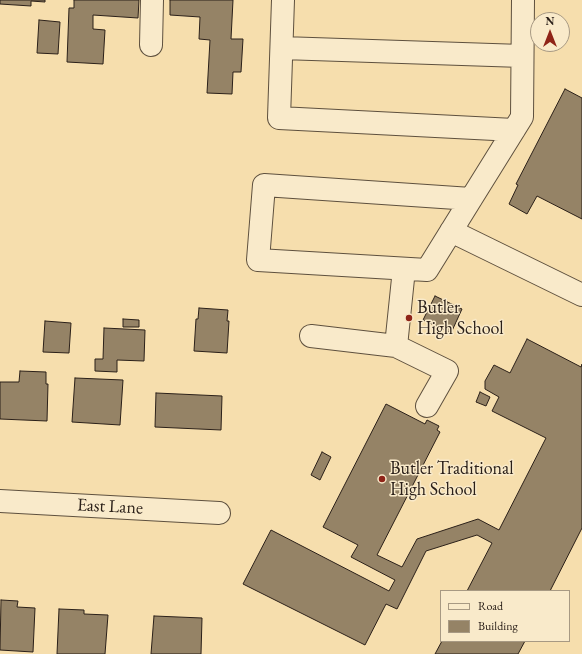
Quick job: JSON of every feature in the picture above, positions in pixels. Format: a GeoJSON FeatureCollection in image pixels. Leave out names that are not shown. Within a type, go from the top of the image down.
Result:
{"type":"FeatureCollection","features":[{"type":"Feature","properties":{"kind":"street"},"geometry":{"type":"LineString","coordinates":[[151,45],[152,0]]}},
{"type":"Feature","properties":{"kind":"street"},"geometry":{"type":"LineString","coordinates":[[284,0],[279,118],[514,130]]}},
{"type":"Feature","properties":{"kind":"street"},"geometry":{"type":"LineString","coordinates":[[471,200],[264,185],[258,260],[427,270],[471,200],[522,117],[523,0]]}},
{"type":"Feature","properties":{"kind":"street"},"geometry":{"type":"LineString","coordinates":[[282,48],[522,56]]}},
{"type":"Feature","properties":{"kind":"street"},"geometry":{"type":"LineString","coordinates":[[451,231],[582,295]]}},
{"type":"Feature","properties":{"kind":"street"},"geometry":{"type":"LineString","coordinates":[[396,346],[404,269]]}},
{"type":"Feature","properties":{"kind":"street"},"geometry":{"type":"LineString","coordinates":[[311,336],[396,346],[447,372],[427,406]]}},
{"type":"Feature","properties":{"kind":"street","name":"East Lane"},"geometry":{"type":"LineString","coordinates":[[0,501],[219,513]]}},
{"type":"Feature","properties":{"kind":"building"},"geometry":{"type":"Polygon","coordinates":[[[0,0],[45,0],[45,2],[31,1],[31,6],[0,4],[0,0]]]}},
{"type":"Feature","properties":{"kind":"building"},"geometry":{"type":"Polygon","coordinates":[[[74,0],[139,0],[138,18],[93,15],[93,29],[105,30],[103,64],[67,62],[69,8],[74,8],[74,0]]]}},
{"type":"Feature","properties":{"kind":"building"},"geometry":{"type":"Polygon","coordinates":[[[170,0],[233,0],[231,39],[243,39],[241,72],[233,72],[232,94],[207,93],[210,40],[199,39],[200,17],[170,15],[170,0]]]}},
{"type":"Feature","properties":{"kind":"building"},"geometry":{"type":"Polygon","coordinates":[[[39,20],[60,22],[58,54],[37,53],[39,20]]]}},
{"type":"Feature","properties":{"kind":"building"},"geometry":{"type":"Polygon","coordinates":[[[565,89],[582,98],[582,219],[537,196],[527,214],[509,204],[518,185],[516,184],[565,89]]]}},
{"type":"Feature","properties":{"kind":"building"},"geometry":{"type":"Polygon","coordinates":[[[435,296],[462,309],[451,333],[423,320],[435,296]]]}},
{"type":"Feature","properties":{"kind":"building"},"geometry":{"type":"Polygon","coordinates":[[[199,308],[228,310],[227,321],[229,321],[227,353],[194,351],[196,319],[198,319],[199,308]]]}},
{"type":"Feature","properties":{"kind":"building"},"geometry":{"type":"Polygon","coordinates":[[[123,319],[139,320],[139,327],[123,327],[123,319]]]}},
{"type":"Feature","properties":{"kind":"building"},"geometry":{"type":"Polygon","coordinates":[[[45,321],[71,323],[69,353],[43,352],[45,321]]]}},
{"type":"Feature","properties":{"kind":"building"},"geometry":{"type":"Polygon","coordinates":[[[104,328],[145,330],[144,361],[117,360],[117,372],[95,371],[95,359],[103,359],[104,328]]]}},
{"type":"Feature","properties":{"kind":"building","name":"Butler Traditional High School"},"geometry":{"type":"Polygon","coordinates":[[[527,339],[581,367],[582,364],[582,528],[551,590],[468,590],[492,543],[477,535],[426,551],[397,609],[386,604],[365,645],[243,584],[271,530],[389,591],[395,580],[351,557],[358,545],[323,527],[386,404],[425,424],[427,420],[439,426],[437,430],[440,432],[377,555],[402,567],[417,539],[478,519],[499,530],[546,438],[492,411],[499,397],[485,389],[485,381],[494,365],[510,373],[527,339]]]}},
{"type":"Feature","properties":{"kind":"building"},"geometry":{"type":"Polygon","coordinates":[[[20,371],[46,372],[46,384],[48,384],[47,421],[0,419],[0,382],[19,382],[20,371]]]}},
{"type":"Feature","properties":{"kind":"building"},"geometry":{"type":"Polygon","coordinates":[[[75,378],[123,380],[120,425],[72,422],[75,378]]]}},
{"type":"Feature","properties":{"kind":"building"},"geometry":{"type":"Polygon","coordinates":[[[480,392],[490,397],[486,406],[476,402],[480,392]]]}},
{"type":"Feature","properties":{"kind":"building"},"geometry":{"type":"Polygon","coordinates":[[[156,393],[222,396],[221,430],[155,427],[156,393]]]}},
{"type":"Feature","properties":{"kind":"building"},"geometry":{"type":"Polygon","coordinates":[[[322,452],[331,457],[320,480],[311,475],[322,452]]]}},
{"type":"Feature","properties":{"kind":"building"},"geometry":{"type":"Polygon","coordinates":[[[1,600],[18,601],[17,607],[35,608],[33,652],[0,650],[1,600]]]}},
{"type":"Feature","properties":{"kind":"building"},"geometry":{"type":"Polygon","coordinates":[[[59,609],[84,610],[84,614],[108,615],[105,654],[57,654],[59,609]]]}},
{"type":"Feature","properties":{"kind":"building"},"geometry":{"type":"Polygon","coordinates":[[[154,616],[202,618],[201,654],[151,654],[154,616]]]}},
{"type":"Feature","properties":{"kind":"building"},"geometry":{"type":"Polygon","coordinates":[[[441,642],[524,642],[518,654],[435,654],[441,642]]]}},
{"type":"Feature","properties":{"kind":"place","name":"Butler High School"},"geometry":{"type":"Point","coordinates":[409,318]}},
{"type":"Feature","properties":{"kind":"place","name":"Butler Traditional High School"},"geometry":{"type":"Point","coordinates":[382,479]}}]}
